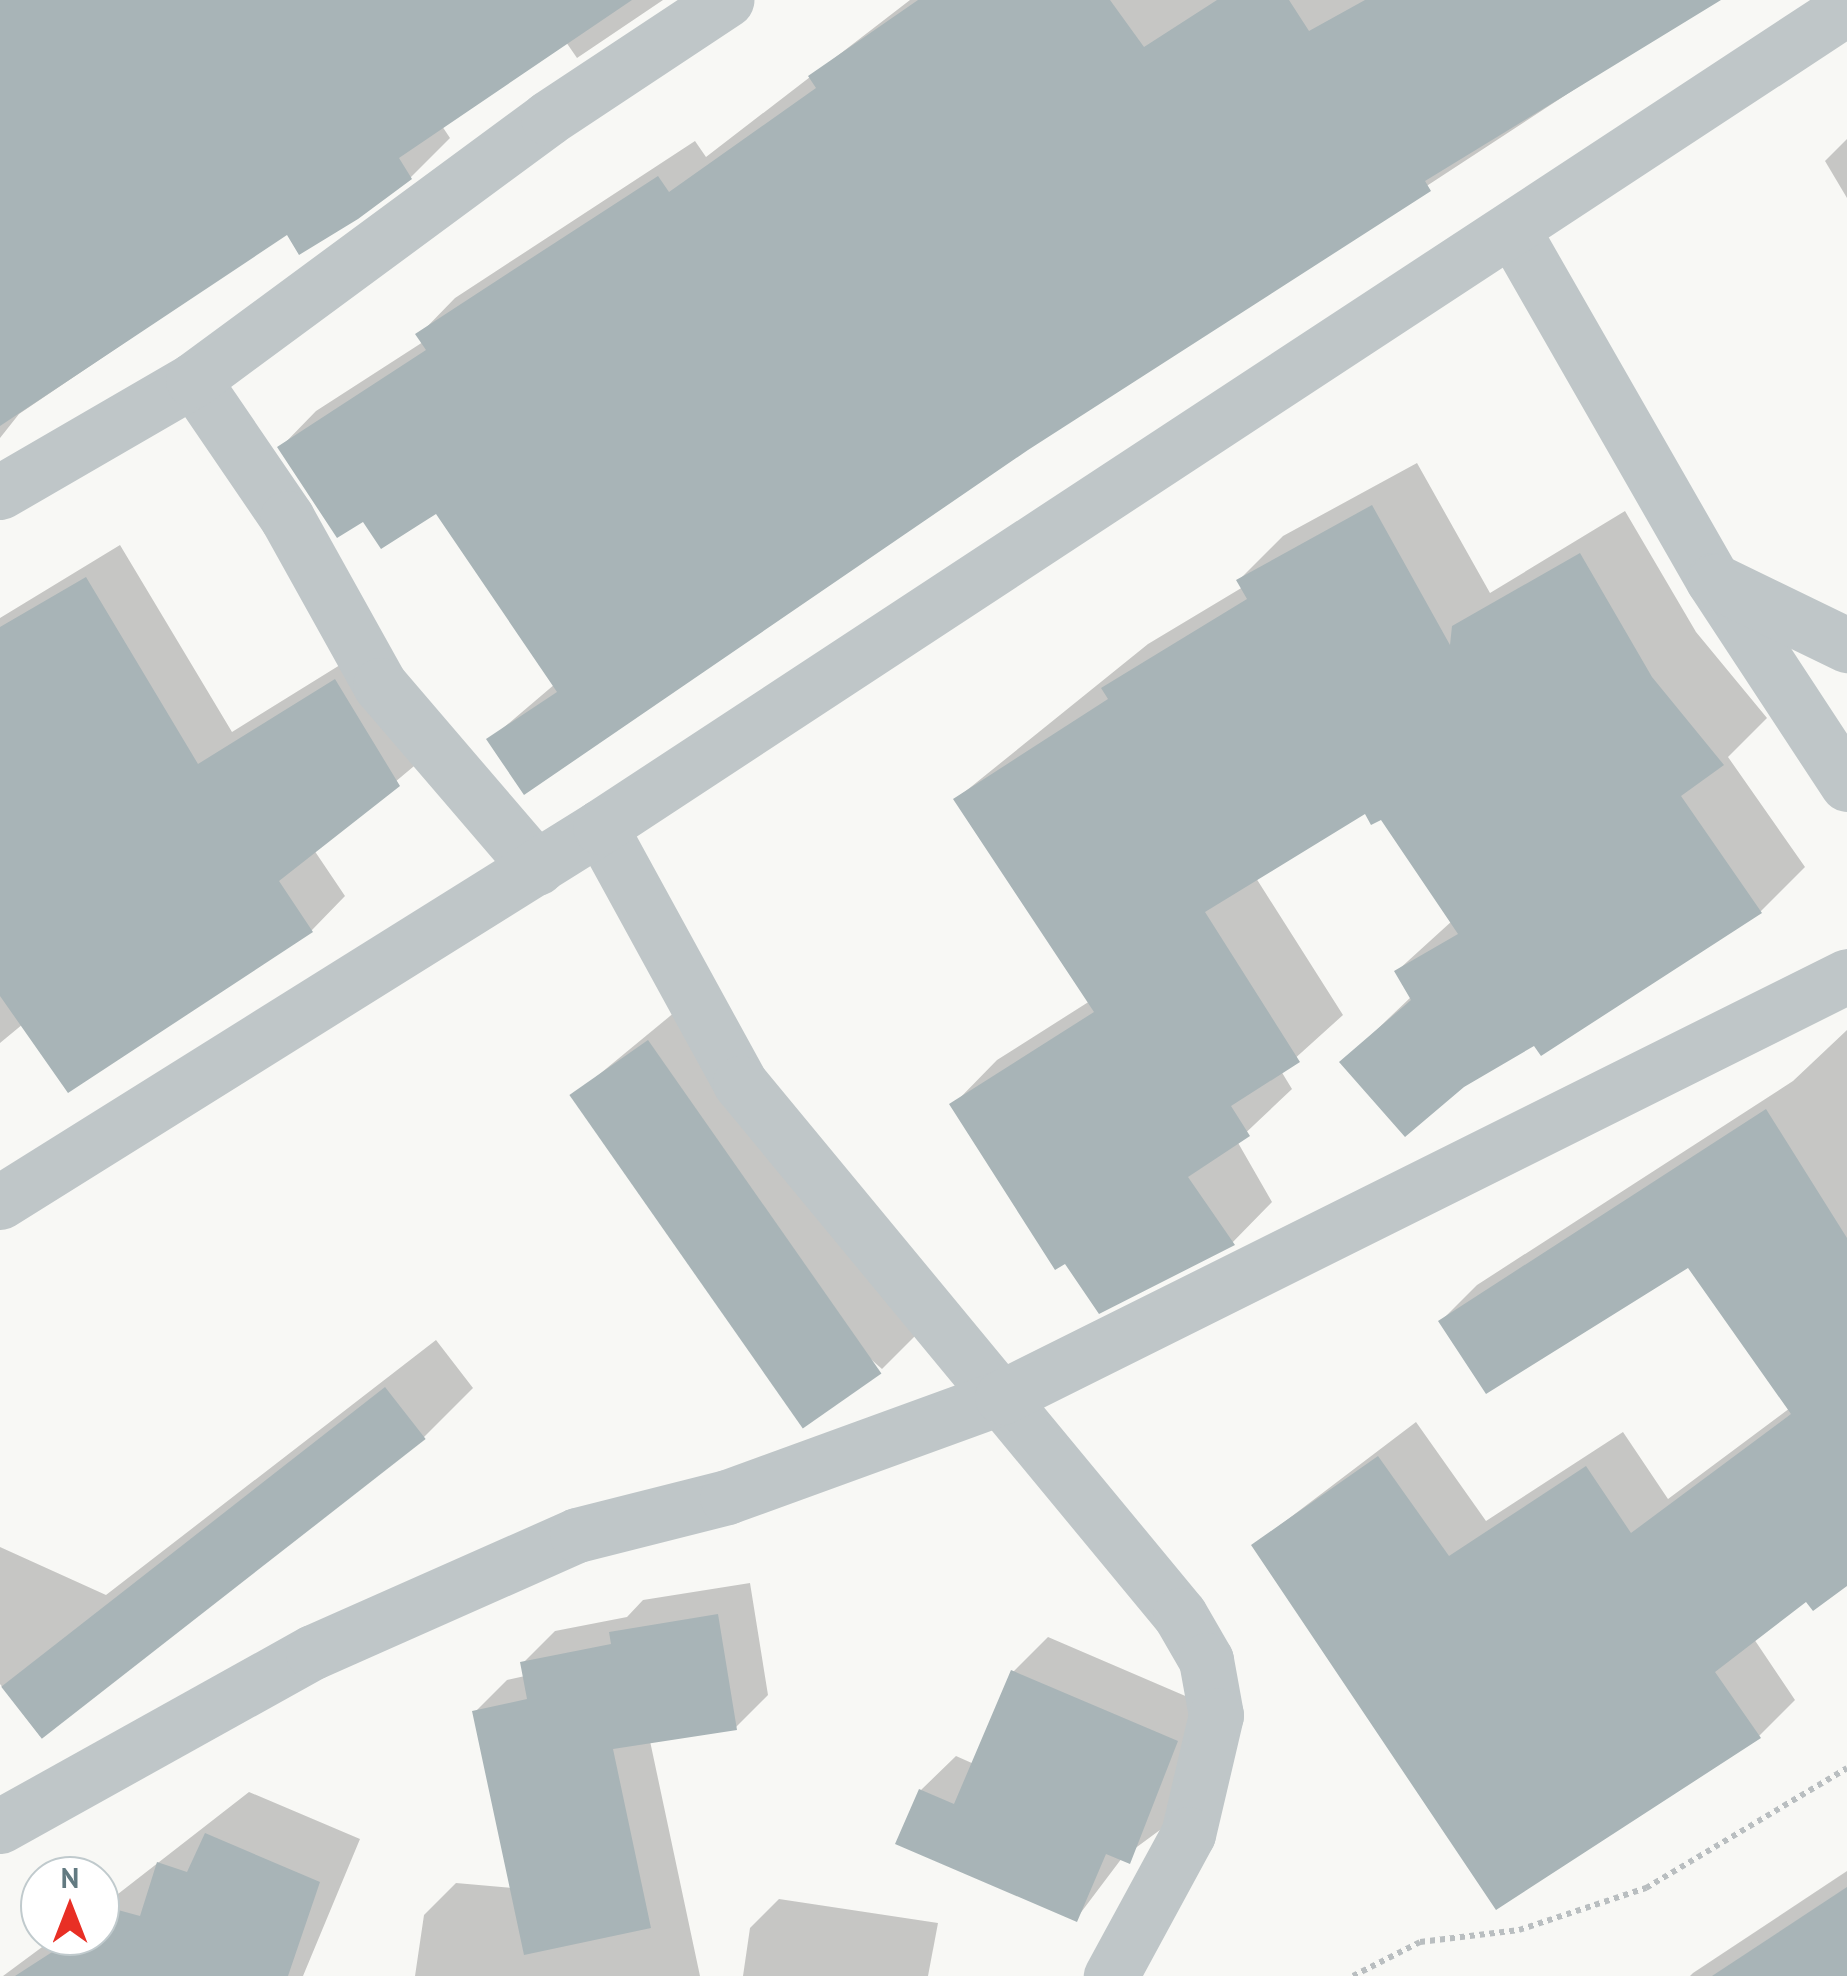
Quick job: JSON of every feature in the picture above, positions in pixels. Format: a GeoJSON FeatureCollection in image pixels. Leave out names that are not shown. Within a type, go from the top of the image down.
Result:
{"type":"FeatureCollection","features":[{"type":"Feature","properties":{"kind":"street"},"geometry":{"type":"LineString","coordinates":[[0,492],[193,380],[548,118],[726,0]]}},
{"type":"Feature","properties":{"kind":"street"},"geometry":{"type":"LineString","coordinates":[[0,1202],[600,828],[1847,8]]}},
{"type":"Feature","properties":{"kind":"street"},"geometry":{"type":"LineString","coordinates":[[1512,228],[1713,580],[1847,784]]}},
{"type":"Feature","properties":{"kind":"street"},"geometry":{"type":"LineString","coordinates":[[193,380],[287,518],[380,685],[536,868]]}},
{"type":"Feature","properties":{"kind":"street"},"geometry":{"type":"LineString","coordinates":[[1713,580],[1847,646]]}},
{"type":"Feature","properties":{"kind":"street"},"geometry":{"type":"LineString","coordinates":[[600,828],[740,1083],[1180,1615],[1209,1678],[1216,1714],[1188,1834],[1111,1976]]}},
{"type":"Feature","properties":{"kind":"street"},"geometry":{"type":"LineString","coordinates":[[0,1826],[313,1652],[577,1534],[727,1497],[1002,1398],[1847,976]]}},
{"type":"Feature","properties":{"kind":"path"},"geometry":{"type":"LineString","coordinates":[[1353,1976],[1420,1942],[1518,1930],[1646,1888],[1847,1768]]}},
{"type":"Feature","properties":{"kind":"building"},"geometry":{"type":"Polygon","coordinates":[[[0,0],[632,0],[399,158],[412,179],[358,219],[299,255],[287,235],[0,426],[0,0]]]}},
{"type":"Feature","properties":{"kind":"building"},"geometry":{"type":"Polygon","coordinates":[[[918,0],[1110,0],[1144,47],[1217,0],[1289,0],[1309,31],[1365,0],[1721,0],[1425,181],[1431,191],[1028,450],[524,795],[486,739],[557,692],[436,514],[381,549],[363,522],[337,538],[277,447],[426,350],[415,334],[530,259],[658,176],[669,192],[816,88],[808,76],[918,0]]]}},
{"type":"Feature","properties":{"kind":"building"},"geometry":{"type":"Polygon","coordinates":[[[1372,505],[1450,645],[1452,626],[1580,553],[1652,677],[1724,765],[1681,796],[1762,913],[1541,1056],[1534,1046],[1464,1087],[1405,1137],[1339,1062],[1411,1000],[1394,971],[1458,934],[1381,820],[1371,825],[1365,814],[1205,912],[1300,1062],[1231,1106],[1250,1136],[1188,1177],[1235,1245],[1099,1314],[1065,1264],[1055,1270],[949,1104],[1094,1012],[953,799],[1108,699],[1101,688],[1247,599],[1236,580],[1372,505]]]}},
{"type":"Feature","properties":{"kind":"building"},"geometry":{"type":"Polygon","coordinates":[[[86,577],[198,764],[335,679],[400,786],[279,881],[313,932],[68,1093],[0,996],[0,627],[86,577]]]}},
{"type":"Feature","properties":{"kind":"building"},"geometry":{"type":"Polygon","coordinates":[[[648,1040],[881,1373],[803,1428],[569,1095],[648,1040]]]}},
{"type":"Feature","properties":{"kind":"building"},"geometry":{"type":"Polygon","coordinates":[[[1766,1109],[1847,1238],[1847,1586],[1813,1611],[1806,1602],[1715,1672],[1761,1738],[1496,1910],[1251,1545],[1378,1456],[1449,1556],[1586,1466],[1631,1533],[1791,1414],[1688,1268],[1486,1394],[1438,1321],[1766,1109]]]}},
{"type":"Feature","properties":{"kind":"building"},"geometry":{"type":"Polygon","coordinates":[[[385,1387],[426,1439],[42,1739],[1,1687],[385,1387]]]}},
{"type":"Feature","properties":{"kind":"building"},"geometry":{"type":"Polygon","coordinates":[[[718,1614],[737,1730],[613,1749],[651,1928],[524,1955],[472,1711],[527,1699],[520,1662],[611,1644],[609,1632],[718,1614]]]}},
{"type":"Feature","properties":{"kind":"building"},"geometry":{"type":"Polygon","coordinates":[[[1011,1670],[1178,1741],[1130,1864],[1106,1854],[1077,1922],[895,1844],[919,1789],[954,1804],[1011,1670]]]}},
{"type":"Feature","properties":{"kind":"building"},"geometry":{"type":"Polygon","coordinates":[[[205,1833],[320,1882],[288,1976],[15,1976],[46,1956],[120,1956],[120,1911],[140,1916],[157,1862],[187,1872],[205,1833]]]}},
{"type":"Feature","properties":{"kind":"building"},"geometry":{"type":"Polygon","coordinates":[[[1847,1887],[1847,1976],[1712,1976],[1847,1887]]]}}]}
